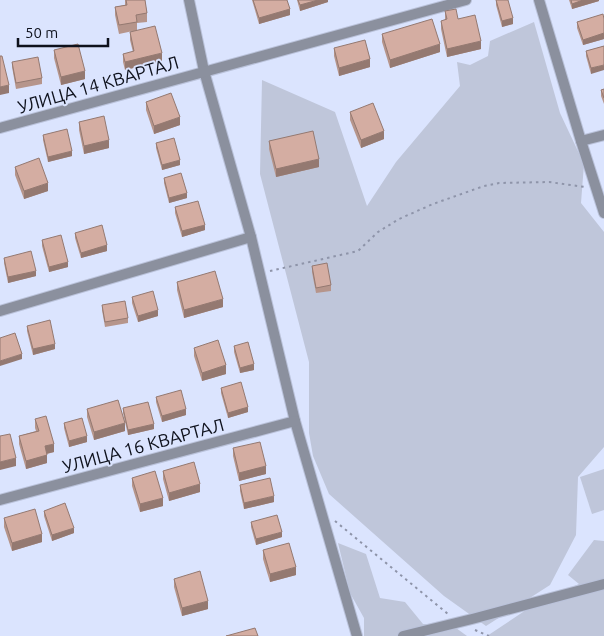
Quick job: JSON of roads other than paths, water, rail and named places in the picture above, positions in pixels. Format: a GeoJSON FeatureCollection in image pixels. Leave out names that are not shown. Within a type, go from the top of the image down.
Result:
{"type":"FeatureCollection","features":[{"type":"Feature","properties":{"kind":"street"},"geometry":{"type":"LineString","coordinates":[[189,0],[204,71],[252,237],[295,421],[357,636]]}},
{"type":"Feature","properties":{"kind":"street","name":"УЛИЦА 14 КВАРТАЛ"},"geometry":{"type":"LineString","coordinates":[[0,128],[466,0]]}},
{"type":"Feature","properties":{"kind":"street"},"geometry":{"type":"LineString","coordinates":[[539,0],[604,213]]}},
{"type":"Feature","properties":{"kind":"street"},"geometry":{"type":"LineString","coordinates":[[581,141],[604,135]]}},
{"type":"Feature","properties":{"kind":"street"},"geometry":{"type":"LineString","coordinates":[[0,311],[252,237]]}},
{"type":"Feature","properties":{"kind":"street","name":"УЛИЦА 16 КВАРТАЛ"},"geometry":{"type":"LineString","coordinates":[[0,500],[295,421]]}},
{"type":"Feature","properties":{"kind":"street"},"geometry":{"type":"LineString","coordinates":[[403,636],[604,584]]}}]}
